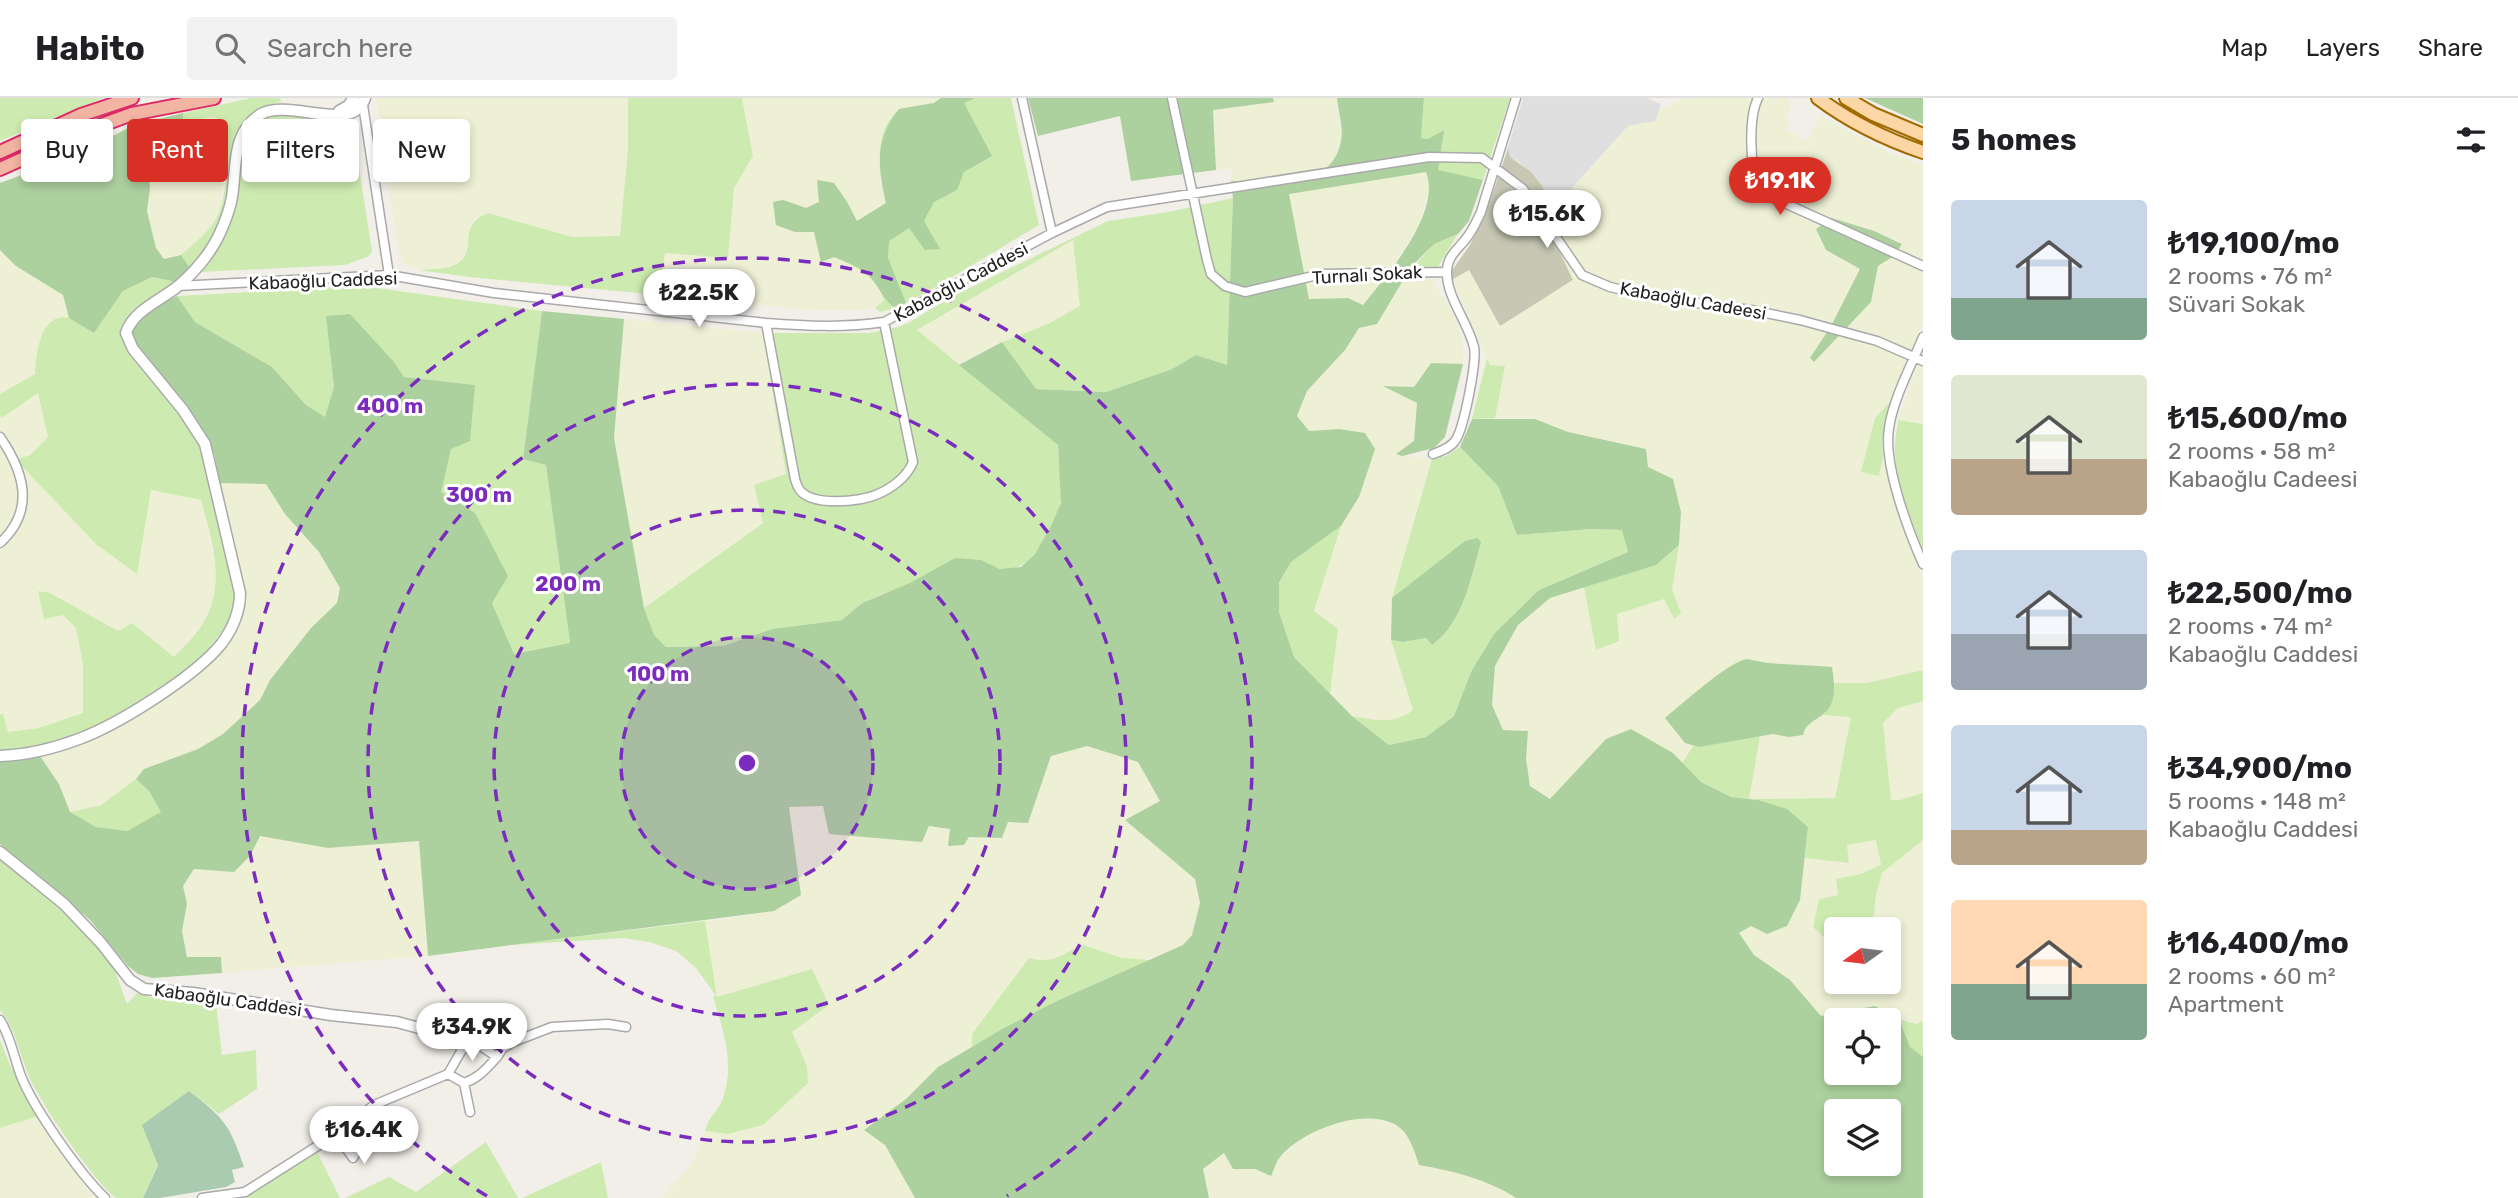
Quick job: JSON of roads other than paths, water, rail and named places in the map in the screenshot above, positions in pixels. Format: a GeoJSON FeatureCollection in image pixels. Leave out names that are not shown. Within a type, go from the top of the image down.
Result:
{"type":"FeatureCollection","features":[{"type":"Feature","properties":{"kind":"highway"},"geometry":{"type":"LineString","coordinates":[[0,152],[81,115],[132,98]]}},
{"type":"Feature","properties":{"kind":"highway"},"geometry":{"type":"LineString","coordinates":[[0,169],[80,133],[132,114],[214,98]]}},
{"type":"Feature","properties":{"kind":"main road"},"geometry":{"type":"LineString","coordinates":[[1818,98],[1874,132],[1923,152]]}},
{"type":"Feature","properties":{"kind":"main road"},"geometry":{"type":"LineString","coordinates":[[1846,98],[1873,114],[1923,135]]}},
{"type":"Feature","properties":{"kind":"street"},"geometry":{"type":"LineString","coordinates":[[1022,98],[1052,233]]}},
{"type":"Feature","properties":{"kind":"street","name":"Turnalı Sokak"},"geometry":{"type":"LineString","coordinates":[[1172,98],[1211,274],[1225,286],[1245,292],[1322,274],[1447,272]]}},
{"type":"Feature","properties":{"kind":"street"},"geometry":{"type":"LineString","coordinates":[[1433,454],[1448,448],[1457,438],[1474,367],[1474,349],[1449,286],[1449,259],[1473,229],[1516,98]]}},
{"type":"Feature","properties":{"kind":"street"},"geometry":{"type":"LineString","coordinates":[[1758,98],[1753,107],[1752,168],[1756,190],[1923,266]]}},
{"type":"Feature","properties":{"kind":"street"},"geometry":{"type":"LineString","coordinates":[[0,756],[70,742],[115,722],[203,662],[223,642],[237,616],[240,604],[239,586],[205,444],[183,410],[132,349],[126,333],[136,316],[192,274],[220,234],[232,200],[236,151],[244,131],[259,115],[286,107],[328,114],[347,114],[360,100]]}},
{"type":"Feature","properties":{"kind":"street"},"geometry":{"type":"LineString","coordinates":[[360,100],[389,275]]}},
{"type":"Feature","properties":{"kind":"street","name":"Kabaoğlu Cadeesi"},"geometry":{"type":"LineString","coordinates":[[1191,193],[1429,157],[1482,158],[1523,189],[1582,275],[1610,287],[1658,298],[1751,310],[1800,320],[1877,341],[1919,359]]}},
{"type":"Feature","properties":{"kind":"street","name":"Kabaoğlu Caddesi"},"geometry":{"type":"LineString","coordinates":[[177,286],[389,275],[494,293],[766,323],[844,327],[884,322],[1052,233],[1107,207],[1191,193]]}},
{"type":"Feature","properties":{"kind":"street"},"geometry":{"type":"LineString","coordinates":[[766,323],[795,479],[799,490],[820,502],[862,499],[877,495],[899,481],[910,470],[913,462],[884,322]]}},
{"type":"Feature","properties":{"kind":"street"},"geometry":{"type":"LineString","coordinates":[[1923,337],[1919,359],[1892,416],[1888,440],[1898,491],[1923,564]]}},
{"type":"Feature","properties":{"kind":"street"},"geometry":{"type":"LineString","coordinates":[[0,437],[8,448],[21,481],[24,503],[14,530],[0,543]]}},
{"type":"Feature","properties":{"kind":"street","name":"Kabaoğlu Caddesi"},"geometry":{"type":"LineString","coordinates":[[0,852],[64,904],[102,943],[130,981],[144,989],[193,993],[397,1022],[441,1034],[453,1039],[463,1048]]}},
{"type":"Feature","properties":{"kind":"street"},"geometry":{"type":"LineString","coordinates":[[0,1020],[6,1029],[22,1078],[39,1110],[105,1198]]}},
{"type":"Feature","properties":{"kind":"street"},"geometry":{"type":"LineString","coordinates":[[464,1083],[480,1076],[503,1048],[552,1027],[608,1024],[626,1027]]}},
{"type":"Feature","properties":{"kind":"street"},"geometry":{"type":"LineString","coordinates":[[202,1198],[245,1192],[337,1134],[374,1105],[448,1074],[463,1048],[479,1045],[497,1057]]}},
{"type":"Feature","properties":{"kind":"street"},"geometry":{"type":"LineString","coordinates":[[448,1074],[464,1083],[470,1112]]}},
{"type":"Feature","properties":{"kind":"street"},"geometry":{"type":"LineString","coordinates":[[337,1134],[353,1158],[363,1139],[362,1115]]}}]}
